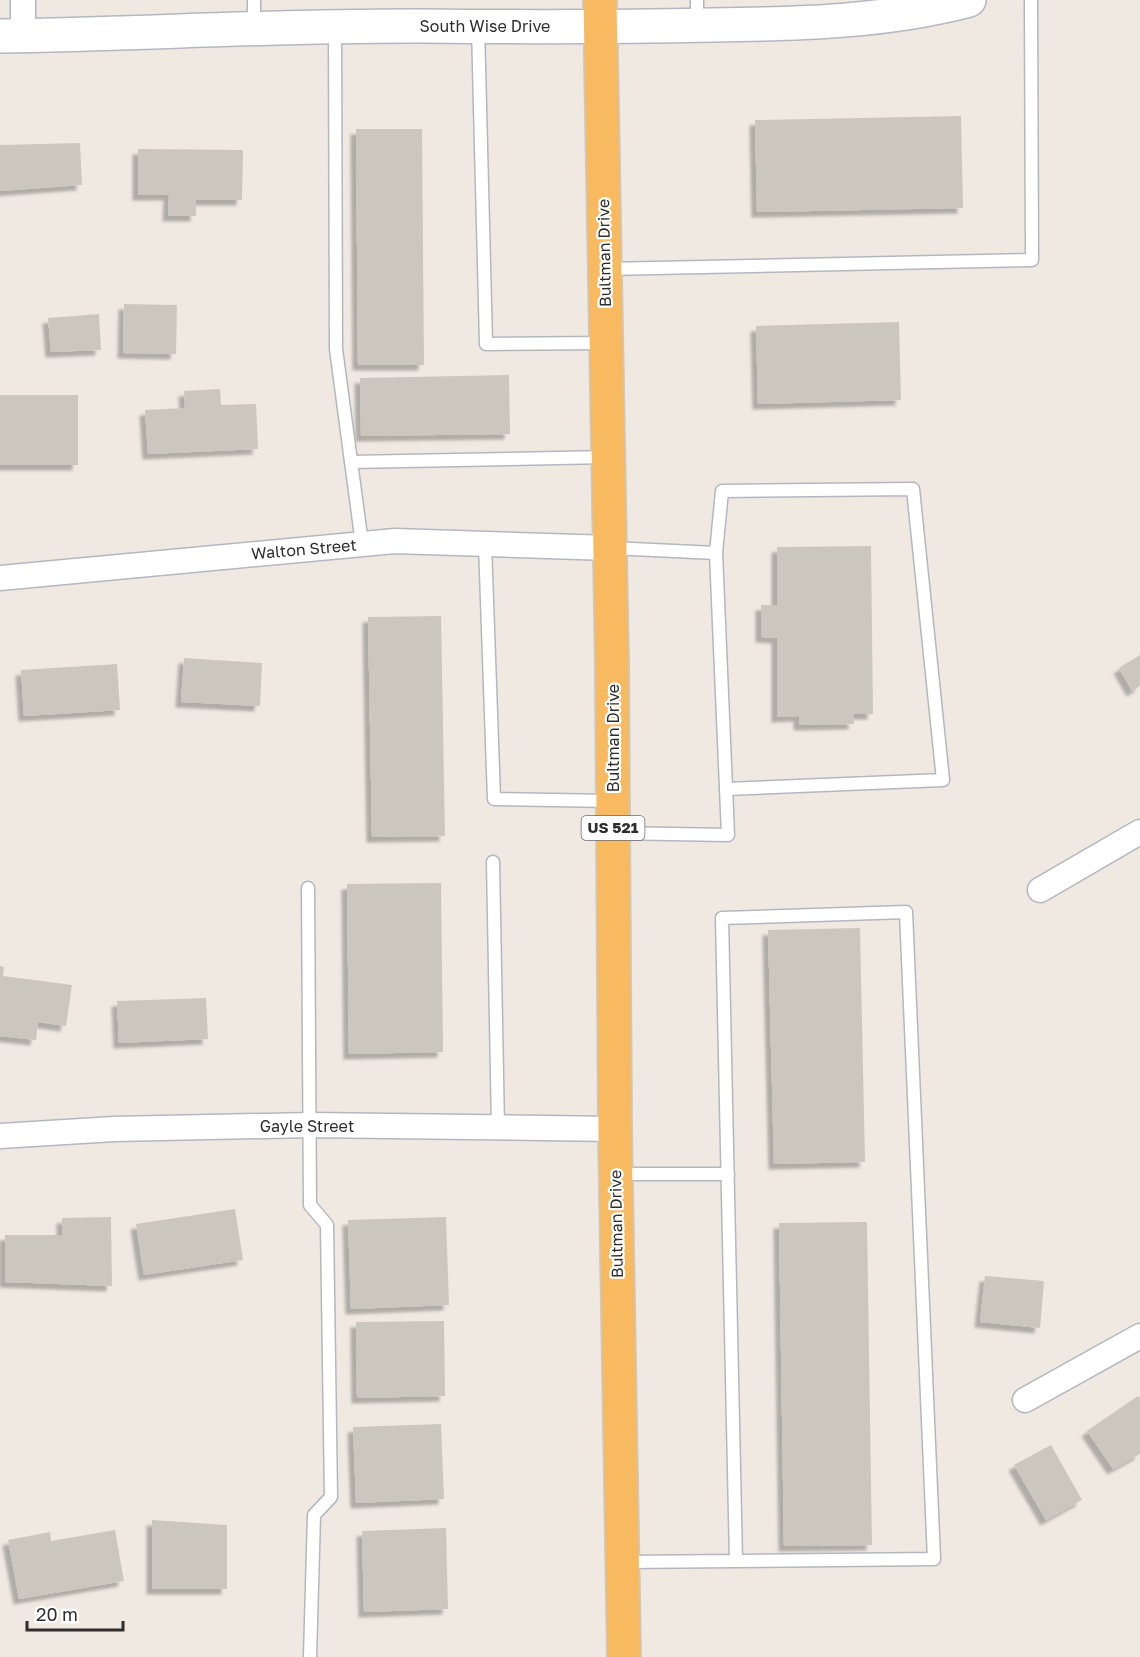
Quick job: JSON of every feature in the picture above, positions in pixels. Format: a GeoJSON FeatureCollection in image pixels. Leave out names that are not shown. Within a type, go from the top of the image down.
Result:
{"type":"FeatureCollection","features":[{"type":"Feature","properties":{"kind":"highway","name":"Bultman Drive"},"geometry":{"type":"LineString","coordinates":[[600,14],[610,548],[615,1174],[624,1657]]}},
{"type":"Feature","properties":{"kind":"main road","name":"South Wise Drive"},"geometry":{"type":"LineString","coordinates":[[12,36],[254,14],[335,26],[478,26],[600,14],[697,13],[776,24],[841,20],[890,7],[937,9],[969,0]]}},
{"type":"Feature","properties":{"kind":"street"},"geometry":{"type":"LineString","coordinates":[[12,36],[23,0]]}},
{"type":"Feature","properties":{"kind":"street","name":"Walton Street"},"geometry":{"type":"LineString","coordinates":[[0,578],[394,541],[610,548]]}},
{"type":"Feature","properties":{"kind":"street"},"geometry":{"type":"LineString","coordinates":[[1040,890],[1140,832]]}},
{"type":"Feature","properties":{"kind":"street","name":"Gayle Street"},"geometry":{"type":"LineString","coordinates":[[0,1136],[114,1129],[310,1125],[615,1130]]}},
{"type":"Feature","properties":{"kind":"street"},"geometry":{"type":"LineString","coordinates":[[1025,1400],[1140,1336]]}},
{"type":"Feature","properties":{"kind":"lane"},"geometry":{"type":"LineString","coordinates":[[605,269],[1032,260],[1031,0]]}},
{"type":"Feature","properties":{"kind":"lane"},"geometry":{"type":"LineString","coordinates":[[335,26],[336,349],[362,544]]}},
{"type":"Feature","properties":{"kind":"lane"},"geometry":{"type":"LineString","coordinates":[[478,26],[486,344],[606,343]]}},
{"type":"Feature","properties":{"kind":"lane"},"geometry":{"type":"LineString","coordinates":[[351,462],[608,457]]}},
{"type":"Feature","properties":{"kind":"lane"},"geometry":{"type":"LineString","coordinates":[[484,544],[494,799],[728,835],[726,789],[716,553],[722,491],[913,489],[943,780],[726,789]]}},
{"type":"Feature","properties":{"kind":"lane"},"geometry":{"type":"LineString","coordinates":[[610,548],[716,553]]}},
{"type":"Feature","properties":{"kind":"lane"},"geometry":{"type":"LineString","coordinates":[[493,862],[498,1128]]}},
{"type":"Feature","properties":{"kind":"lane"},"geometry":{"type":"LineString","coordinates":[[308,888],[310,1205],[327,1225],[331,1497],[314,1515],[310,1657]]}},
{"type":"Feature","properties":{"kind":"lane"},"geometry":{"type":"LineString","coordinates":[[622,1562],[736,1561],[934,1559],[906,912],[722,918],[736,1561]]}},
{"type":"Feature","properties":{"kind":"lane"},"geometry":{"type":"LineString","coordinates":[[615,1174],[728,1174]]}},
{"type":"Feature","properties":{"kind":"building"},"geometry":{"type":"Polygon","coordinates":[[[961,116],[963,208],[757,212],[755,120],[961,116]]]}},
{"type":"Feature","properties":{"kind":"building"},"geometry":{"type":"Polygon","coordinates":[[[356,129],[422,129],[424,365],[358,365],[356,129]]]}},
{"type":"Feature","properties":{"kind":"building"},"geometry":{"type":"Polygon","coordinates":[[[80,143],[82,185],[0,191],[0,145],[80,143]]]}},
{"type":"Feature","properties":{"kind":"building"},"geometry":{"type":"Polygon","coordinates":[[[138,149],[243,150],[242,200],[196,200],[196,216],[168,216],[169,195],[138,195],[138,149]]]}},
{"type":"Feature","properties":{"kind":"building"},"geometry":{"type":"Polygon","coordinates":[[[124,304],[177,305],[176,354],[123,353],[124,304]]]}},
{"type":"Feature","properties":{"kind":"building"},"geometry":{"type":"Polygon","coordinates":[[[99,314],[101,350],[51,352],[48,318],[99,314]]]}},
{"type":"Feature","properties":{"kind":"building"},"geometry":{"type":"Polygon","coordinates":[[[899,322],[901,400],[758,404],[756,326],[899,322]]]}},
{"type":"Feature","properties":{"kind":"building"},"geometry":{"type":"Polygon","coordinates":[[[509,375],[510,434],[361,436],[360,378],[509,375]]]}},
{"type":"Feature","properties":{"kind":"building"},"geometry":{"type":"Polygon","coordinates":[[[220,389],[221,405],[256,404],[258,449],[148,454],[145,410],[185,408],[184,391],[220,389]]]}},
{"type":"Feature","properties":{"kind":"building"},"geometry":{"type":"Polygon","coordinates":[[[0,395],[78,395],[78,465],[0,465],[0,395]]]}},
{"type":"Feature","properties":{"kind":"building"},"geometry":{"type":"Polygon","coordinates":[[[871,546],[873,714],[853,714],[854,724],[799,725],[799,716],[777,717],[777,638],[761,637],[761,605],[777,605],[777,547],[871,546]]]}},
{"type":"Feature","properties":{"kind":"building"},"geometry":{"type":"Polygon","coordinates":[[[441,616],[445,836],[372,837],[368,617],[441,616]]]}},
{"type":"Feature","properties":{"kind":"building"},"geometry":{"type":"Polygon","coordinates":[[[1140,655],[1140,686],[1132,691],[1119,668],[1140,655]]]}},
{"type":"Feature","properties":{"kind":"building"},"geometry":{"type":"Polygon","coordinates":[[[184,658],[262,663],[260,706],[181,702],[184,658]]]}},
{"type":"Feature","properties":{"kind":"building"},"geometry":{"type":"Polygon","coordinates":[[[117,664],[120,710],[24,716],[21,670],[117,664]]]}},
{"type":"Feature","properties":{"kind":"building"},"geometry":{"type":"Polygon","coordinates":[[[441,883],[443,1052],[349,1054],[347,884],[441,883]]]}},
{"type":"Feature","properties":{"kind":"building"},"geometry":{"type":"Polygon","coordinates":[[[860,928],[865,1162],[774,1164],[768,930],[860,928]]]}},
{"type":"Feature","properties":{"kind":"building"},"geometry":{"type":"Polygon","coordinates":[[[0,966],[4,967],[3,976],[72,985],[66,1026],[38,1022],[36,1040],[0,1036],[0,966]]]}},
{"type":"Feature","properties":{"kind":"building"},"geometry":{"type":"Polygon","coordinates":[[[206,998],[208,1039],[119,1043],[117,1001],[206,998]]]}},
{"type":"Feature","properties":{"kind":"building"},"geometry":{"type":"Polygon","coordinates":[[[235,1209],[243,1260],[144,1275],[136,1224],[235,1209]]]}},
{"type":"Feature","properties":{"kind":"building"},"geometry":{"type":"Polygon","coordinates":[[[111,1217],[112,1286],[5,1282],[5,1235],[62,1235],[62,1218],[111,1217]]]}},
{"type":"Feature","properties":{"kind":"building"},"geometry":{"type":"Polygon","coordinates":[[[446,1217],[449,1305],[351,1309],[348,1220],[446,1217]]]}},
{"type":"Feature","properties":{"kind":"building"},"geometry":{"type":"Polygon","coordinates":[[[867,1222],[872,1545],[784,1546],[779,1223],[867,1222]]]}},
{"type":"Feature","properties":{"kind":"building"},"geometry":{"type":"Polygon","coordinates":[[[985,1276],[1044,1281],[1040,1328],[980,1322],[985,1276]]]}},
{"type":"Feature","properties":{"kind":"building"},"geometry":{"type":"Polygon","coordinates":[[[444,1321],[445,1396],[357,1398],[356,1322],[444,1321]]]}},
{"type":"Feature","properties":{"kind":"building"},"geometry":{"type":"Polygon","coordinates":[[[1138,1396],[1140,1399],[1140,1454],[1113,1469],[1087,1431],[1138,1396]]]}},
{"type":"Feature","properties":{"kind":"building"},"geometry":{"type":"Polygon","coordinates":[[[441,1424],[444,1499],[356,1503],[353,1427],[441,1424]]]}},
{"type":"Feature","properties":{"kind":"building"},"geometry":{"type":"Polygon","coordinates":[[[1051,1445],[1082,1500],[1046,1520],[1014,1465],[1051,1445]]]}},
{"type":"Feature","properties":{"kind":"building"},"geometry":{"type":"Polygon","coordinates":[[[152,1520],[227,1525],[227,1589],[152,1589],[152,1520]]]}},
{"type":"Feature","properties":{"kind":"building"},"geometry":{"type":"Polygon","coordinates":[[[446,1528],[448,1609],[364,1612],[362,1531],[446,1528]]]}},
{"type":"Feature","properties":{"kind":"building"},"geometry":{"type":"Polygon","coordinates":[[[115,1530],[124,1581],[19,1599],[8,1540],[50,1532],[51,1541],[115,1530]]]}}]}
